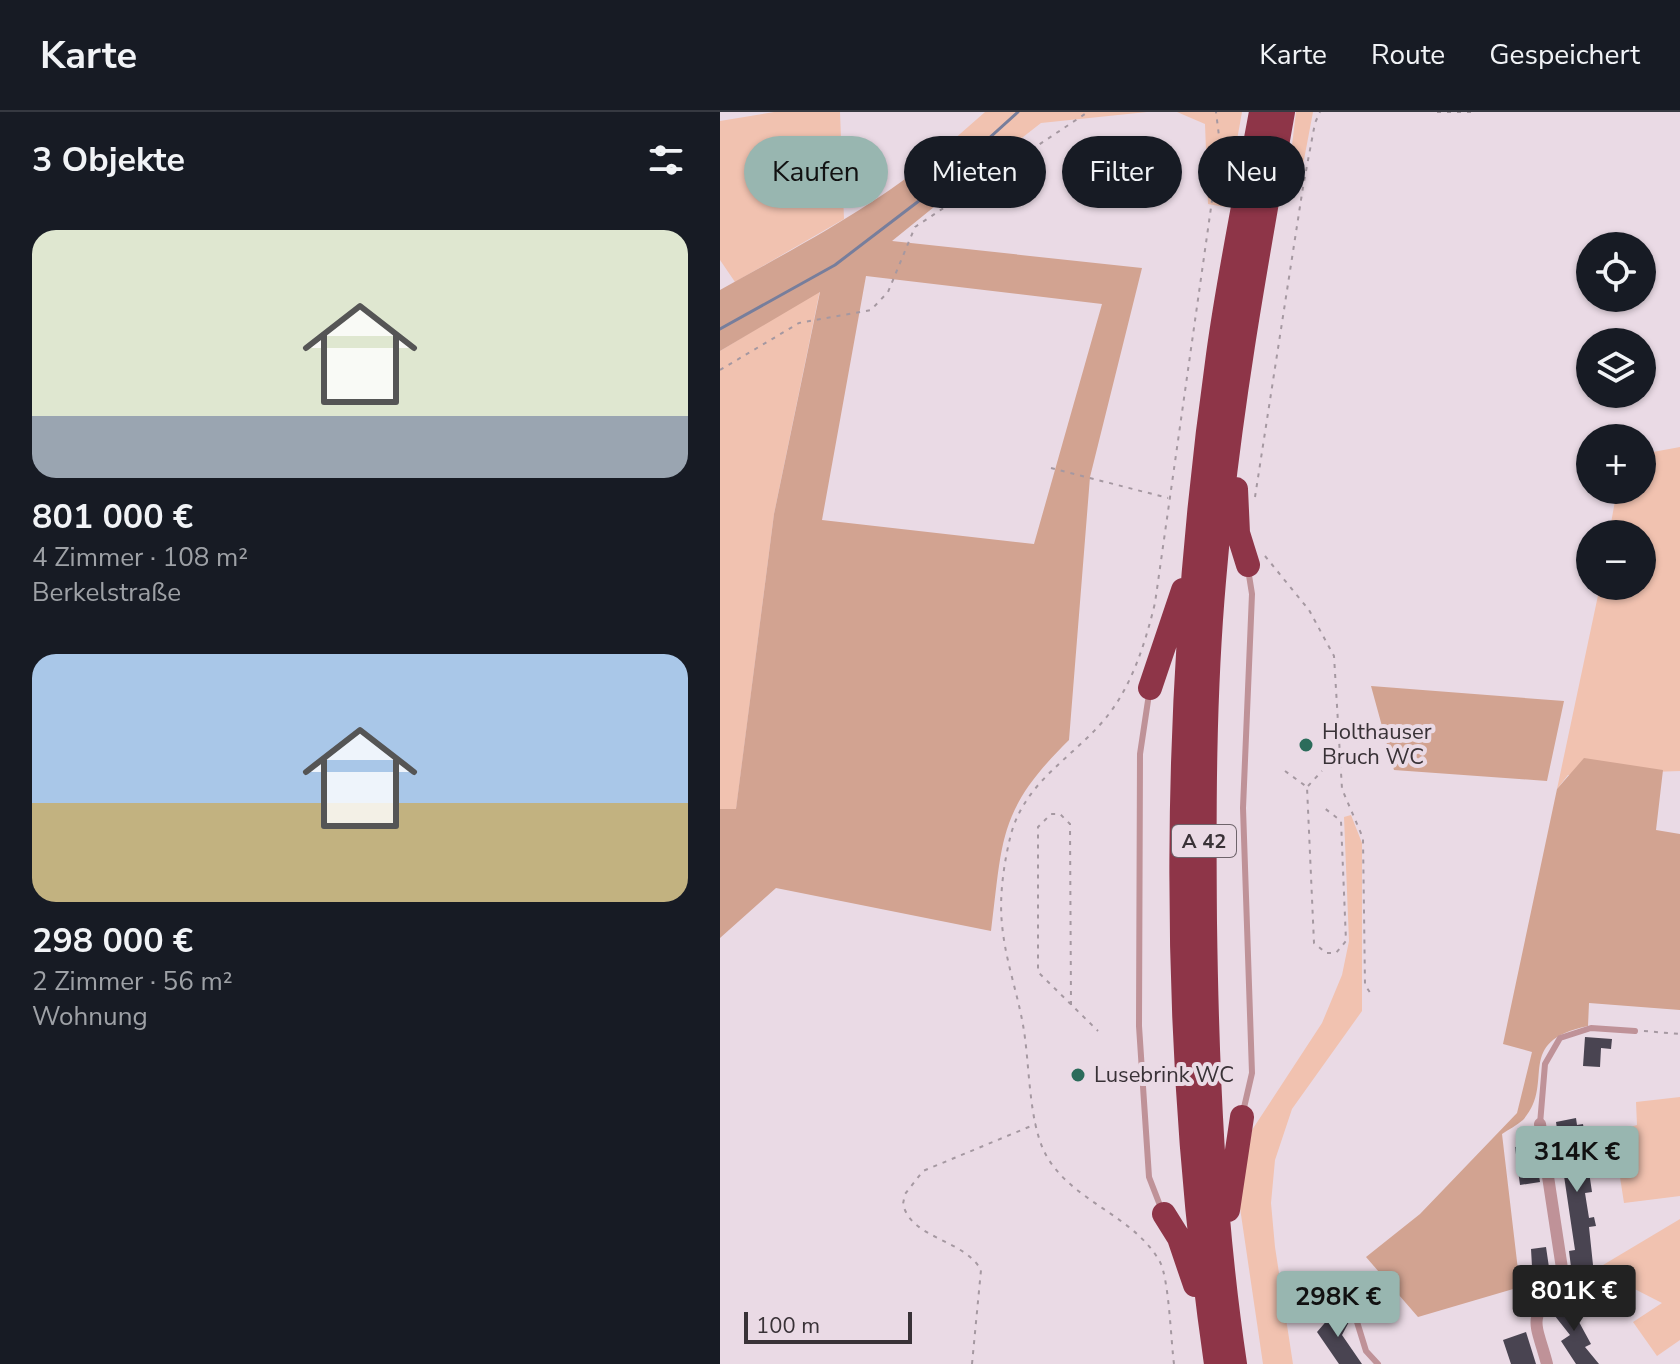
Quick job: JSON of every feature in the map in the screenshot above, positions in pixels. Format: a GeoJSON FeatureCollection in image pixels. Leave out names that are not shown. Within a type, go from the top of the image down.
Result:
{"type":"FeatureCollection","features":[{"type":"Feature","properties":{"kind":"highway","name":"A 42"},"geometry":{"type":"LineString","coordinates":[[1216,1364],[1193,1170],[1183,985],[1186,672],[1198,525],[1218,355],[1261,112]]}},
{"type":"Feature","properties":{"kind":"highway","name":"A 42"},"geometry":{"type":"LineString","coordinates":[[1235,1364],[1226,1296],[1207,1061],[1203,791],[1214,579],[1236,386],[1283,112]]}},
{"type":"Feature","properties":{"kind":"highway"},"geometry":{"type":"LineString","coordinates":[[1236,386],[1236,514],[1255,558]]}},
{"type":"Feature","properties":{"kind":"highway"},"geometry":{"type":"LineString","coordinates":[[1150,688],[1183,588],[1198,525]]}},
{"type":"Feature","properties":{"kind":"highway"},"geometry":{"type":"LineString","coordinates":[[1226,1296],[1232,1258],[1229,1192],[1242,1117]]}},
{"type":"Feature","properties":{"kind":"highway"},"geometry":{"type":"LineString","coordinates":[[1164,1214],[1179,1238],[1195,1281],[1207,1364]]}},
{"type":"Feature","properties":{"kind":"street"},"geometry":{"type":"LineString","coordinates":[[1540,1124],[1563,1275],[1562,1291],[1542,1304],[1537,1314],[1547,1364]]}},
{"type":"Feature","properties":{"kind":"lane"},"geometry":{"type":"LineString","coordinates":[[1242,1117],[1252,1073],[1243,808],[1255,558]]}},
{"type":"Feature","properties":{"kind":"lane"},"geometry":{"type":"LineString","coordinates":[[1150,688],[1140,754],[1138,1011],[1149,1177],[1164,1214]]}},
{"type":"Feature","properties":{"kind":"lane"},"geometry":{"type":"LineString","coordinates":[[1540,1124],[1545,1064],[1560,1038],[1591,1028],[1635,1031]]}},
{"type":"Feature","properties":{"kind":"lane"},"geometry":{"type":"LineString","coordinates":[[1353,1309],[1366,1351],[1378,1364]]}},
{"type":"Feature","properties":{"kind":"path"},"geometry":{"type":"LineString","coordinates":[[720,370],[799,323],[871,310],[888,292],[915,227],[1088,112]]}},
{"type":"Feature","properties":{"kind":"path"},"geometry":{"type":"LineString","coordinates":[[1174,1364],[1160,1263],[1137,1233],[1057,1171],[1046,1155],[1037,1123],[1023,1024],[1002,923],[1002,889],[1011,835],[1026,799],[1037,783],[1103,721],[1132,677],[1155,603],[1220,144],[1216,112]]}},
{"type":"Feature","properties":{"kind":"path"},"geometry":{"type":"LineString","coordinates":[[1255,498],[1303,187],[1315,123],[1320,112]]}},
{"type":"Feature","properties":{"kind":"path"},"geometry":{"type":"LineString","coordinates":[[1437,112],[1471,112]]}},
{"type":"Feature","properties":{"kind":"path"},"geometry":{"type":"LineString","coordinates":[[1051,468],[1169,499]]}},
{"type":"Feature","properties":{"kind":"path"},"geometry":{"type":"LineString","coordinates":[[1255,558],[1309,610],[1334,656],[1342,789],[1363,838],[1365,985],[1373,997]]}},
{"type":"Feature","properties":{"kind":"path"},"geometry":{"type":"LineString","coordinates":[[1285,771],[1307,787]]}},
{"type":"Feature","properties":{"kind":"path"},"geometry":{"type":"LineString","coordinates":[[1322,771],[1307,787],[1314,943],[1326,953],[1336,953],[1346,941],[1341,821],[1323,807]]}},
{"type":"Feature","properties":{"kind":"path"},"geometry":{"type":"LineString","coordinates":[[1071,1005],[1070,824],[1060,814],[1051,814],[1038,827],[1038,972],[1071,1005],[1098,1031]]}},
{"type":"Feature","properties":{"kind":"path"},"geometry":{"type":"LineString","coordinates":[[1635,1031],[1680,1034]]}},
{"type":"Feature","properties":{"kind":"path"},"geometry":{"type":"LineString","coordinates":[[972,1364],[981,1270],[967,1252],[912,1223],[905,1213],[905,1194],[923,1171],[1037,1123]]}},
{"type":"Feature","properties":{"kind":"shaded area"},"geometry":{"type":"Polygon","coordinates":[[[774,112],[840,112],[841,136],[744,136],[744,208],[844,208],[844,219],[735,282],[720,260],[720,121],[774,112]]]}},
{"type":"Feature","properties":{"kind":"shaded area"},"geometry":{"type":"Polygon","coordinates":[[[985,112],[1147,112],[1041,123],[1024,136],[958,136],[985,112]]]}},
{"type":"Feature","properties":{"kind":"shaded area"},"geometry":{"type":"Polygon","coordinates":[[[1177,112],[1242,112],[1238,136],[1205,136],[1205,124],[1177,112]]]}},
{"type":"Feature","properties":{"kind":"shaded area"},"geometry":{"type":"Polygon","coordinates":[[[1296,112],[1313,112],[1305,154],[1305,136],[1293,136],[1296,112]]]}},
{"type":"Feature","properties":{"kind":"shaded area"},"geometry":{"type":"Polygon","coordinates":[[[904,180],[904,208],[933,208],[892,241],[1142,268],[1090,477],[1069,740],[1046,764],[1016,806],[1002,848],[991,931],[776,888],[720,938],[720,809],[736,809],[774,514],[820,292],[720,351],[720,290],[863,208],[888,208],[888,191],[904,180]],[[866,276],[822,520],[1034,544],[1102,304],[866,276]]]}},
{"type":"Feature","properties":{"kind":"shaded area"},"geometry":{"type":"Polygon","coordinates":[[[820,290],[774,514],[736,810],[720,809],[720,351],[820,290]]]}},
{"type":"Feature","properties":{"kind":"shaded area"},"geometry":{"type":"Polygon","coordinates":[[[1680,447],[1680,771],[1568,775],[1557,789],[1597,600],[1656,600],[1656,520],[1612,520],[1614,504],[1656,504],[1656,451],[1680,447]]]}},
{"type":"Feature","properties":{"kind":"shaded area"},"geometry":{"type":"Polygon","coordinates":[[[1371,686],[1564,701],[1547,781],[1394,770],[1371,686]]]}},
{"type":"Feature","properties":{"kind":"shaded area"},"geometry":{"type":"Polygon","coordinates":[[[1584,758],[1663,770],[1656,830],[1680,834],[1680,1010],[1589,1003],[1588,1026],[1565,1033],[1551,1042],[1543,1053],[1532,1106],[1523,1120],[1502,1134],[1520,1287],[1418,1317],[1366,1257],[1420,1214],[1517,1113],[1532,1052],[1503,1044],[1557,789],[1584,758]]]}},
{"type":"Feature","properties":{"kind":"shaded area"},"geometry":{"type":"Polygon","coordinates":[[[1351,815],[1362,843],[1362,1011],[1292,1109],[1275,1160],[1271,1203],[1293,1364],[1263,1364],[1239,1201],[1252,1130],[1322,1023],[1342,975],[1349,941],[1344,817],[1351,815]]]}},
{"type":"Feature","properties":{"kind":"shaded area"},"geometry":{"type":"Polygon","coordinates":[[[1680,1097],[1680,1196],[1624,1203],[1613,1132],[1637,1125],[1636,1102],[1680,1097]]]}},
{"type":"Feature","properties":{"kind":"shaded area"},"geometry":{"type":"Polygon","coordinates":[[[1680,1219],[1680,1340],[1657,1356],[1633,1322],[1662,1303],[1611,1277],[1603,1265],[1680,1219]]]}},
{"type":"Feature","properties":{"kind":"building"},"geometry":{"type":"Polygon","coordinates":[[[1585,1037],[1612,1039],[1611,1049],[1601,1048],[1600,1067],[1583,1066],[1585,1037]]]}},
{"type":"Feature","properties":{"kind":"building"},"geometry":{"type":"Polygon","coordinates":[[[1576,1118],[1577,1125],[1583,1124],[1586,1143],[1578,1147],[1581,1166],[1588,1165],[1592,1192],[1585,1193],[1589,1218],[1594,1217],[1596,1226],[1589,1227],[1593,1265],[1586,1269],[1589,1273],[1580,1278],[1578,1274],[1572,1275],[1569,1251],[1575,1250],[1556,1122],[1576,1118]]]}},
{"type":"Feature","properties":{"kind":"building"},"geometry":{"type":"Polygon","coordinates":[[[1525,1146],[1527,1158],[1536,1157],[1540,1182],[1520,1185],[1515,1147],[1525,1146]]]}},
{"type":"Feature","properties":{"kind":"building"},"geometry":{"type":"Polygon","coordinates":[[[1546,1247],[1551,1281],[1533,1284],[1531,1249],[1546,1247]]]}},
{"type":"Feature","properties":{"kind":"building"},"geometry":{"type":"Polygon","coordinates":[[[1573,1296],[1580,1307],[1573,1311],[1591,1344],[1585,1347],[1599,1364],[1576,1364],[1561,1341],[1570,1335],[1551,1311],[1573,1296]]]}},
{"type":"Feature","properties":{"kind":"building"},"geometry":{"type":"Polygon","coordinates":[[[1336,1310],[1350,1320],[1342,1335],[1362,1364],[1339,1364],[1317,1332],[1336,1310]]]}},
{"type":"Feature","properties":{"kind":"building"},"geometry":{"type":"Polygon","coordinates":[[[1526,1332],[1536,1364],[1511,1364],[1503,1340],[1526,1332]]]}},
{"type":"Feature","properties":{"kind":"waterway"},"geometry":{"type":"LineString","coordinates":[[720,329],[835,265],[924,197],[1018,112]]}},
{"type":"Feature","properties":{"kind":"place","name":"Holthauser Bruch WC"},"geometry":{"type":"Point","coordinates":[1306,745]}},
{"type":"Feature","properties":{"kind":"place","name":"Lusebrink WC"},"geometry":{"type":"Point","coordinates":[1078,1075]}}]}
